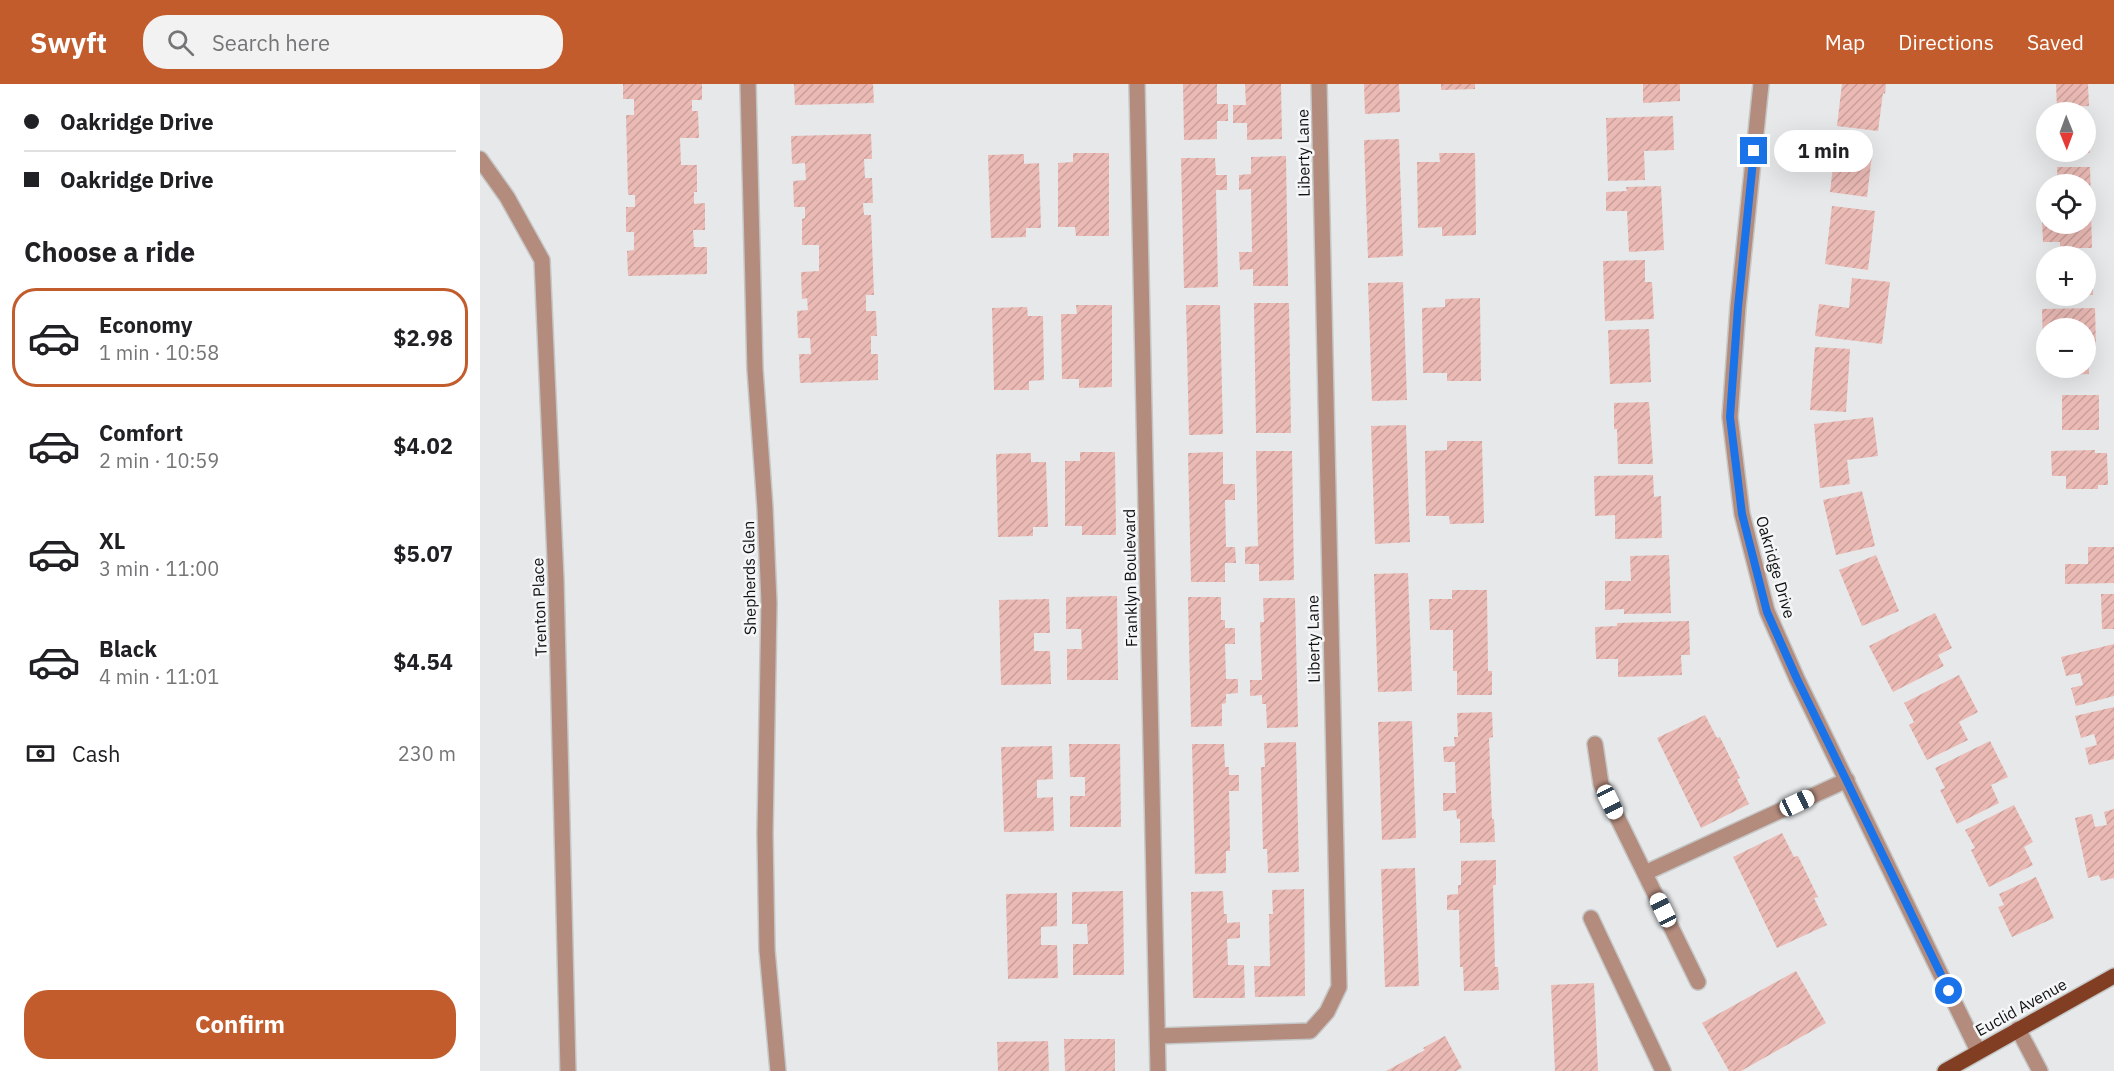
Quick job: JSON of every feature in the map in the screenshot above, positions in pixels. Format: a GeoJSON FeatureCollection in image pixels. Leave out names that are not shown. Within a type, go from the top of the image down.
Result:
{"type":"FeatureCollection","features":[{"type":"Feature","properties":{"kind":"main road","name":"Euclid Avenue"},"geometry":{"type":"LineString","coordinates":[[1945,1071],[2114,976]]}},
{"type":"Feature","properties":{"kind":"street","name":"Shepherds Glen"},"geometry":{"type":"LineString","coordinates":[[748,84],[753,337],[769,603],[765,834],[767,950],[778,1071]]}},
{"type":"Feature","properties":{"kind":"street","name":"Franklyn Boulevard"},"geometry":{"type":"LineString","coordinates":[[1137,84],[1158,1071]]}},
{"type":"Feature","properties":{"kind":"street","name":"Liberty Lane"},"geometry":{"type":"LineString","coordinates":[[1158,1036],[1310,1031],[1328,1012],[1339,987],[1319,84]]}},
{"type":"Feature","properties":{"kind":"street","name":"Oakridge Drive"},"geometry":{"type":"LineString","coordinates":[[1761,84],[1738,307],[1730,417],[1742,514],[1767,612],[1797,679],[1978,1051]]}},
{"type":"Feature","properties":{"kind":"street","name":"Trenton Place"},"geometry":{"type":"LineString","coordinates":[[480,159],[507,197],[542,260],[556,580],[568,1071]]}},
{"type":"Feature","properties":{"kind":"street"},"geometry":{"type":"LineString","coordinates":[[1595,744],[1602,784],[1698,982]]}},
{"type":"Feature","properties":{"kind":"street"},"geometry":{"type":"LineString","coordinates":[[1645,873],[1847,780]]}},
{"type":"Feature","properties":{"kind":"street"},"geometry":{"type":"LineString","coordinates":[[1590,918],[1663,1071]]}},
{"type":"Feature","properties":{"kind":"street"},"geometry":{"type":"LineString","coordinates":[[2018,1029],[2040,1071]]}},
{"type":"Feature","properties":{"kind":"building"},"geometry":{"type":"Polygon","coordinates":[[[623,84],[702,84],[702,100],[692,100],[692,111],[698,111],[699,138],[680,138],[681,165],[697,165],[697,192],[694,192],[694,204],[705,203],[705,230],[693,230],[694,247],[707,247],[707,274],[628,276],[627,251],[634,250],[634,232],[626,232],[626,207],[635,207],[635,195],[628,195],[626,115],[634,115],[634,99],[623,99],[623,84]]]}},
{"type":"Feature","properties":{"kind":"building"},"geometry":{"type":"Polygon","coordinates":[[[794,84],[873,84],[874,103],[795,105],[794,84]]]}},
{"type":"Feature","properties":{"kind":"building"},"geometry":{"type":"Polygon","coordinates":[[[1183,84],[1217,84],[1217,104],[1228,104],[1228,121],[1217,121],[1217,139],[1184,140],[1183,84]]]}},
{"type":"Feature","properties":{"kind":"building"},"geometry":{"type":"Polygon","coordinates":[[[1245,84],[1281,84],[1282,139],[1247,140],[1247,123],[1233,123],[1233,105],[1246,105],[1245,84]]]}},
{"type":"Feature","properties":{"kind":"building"},"geometry":{"type":"Polygon","coordinates":[[[1364,84],[1399,84],[1400,112],[1365,114],[1364,84]]]}},
{"type":"Feature","properties":{"kind":"building"},"geometry":{"type":"Polygon","coordinates":[[[1441,84],[1475,84],[1475,89],[1441,90],[1441,84]]]}},
{"type":"Feature","properties":{"kind":"building"},"geometry":{"type":"Polygon","coordinates":[[[1643,84],[1680,84],[1680,101],[1643,103],[1643,84]]]}},
{"type":"Feature","properties":{"kind":"building"},"geometry":{"type":"Polygon","coordinates":[[[1842,84],[1886,84],[1878,131],[1837,126],[1842,84]]]}},
{"type":"Feature","properties":{"kind":"building"},"geometry":{"type":"Polygon","coordinates":[[[2056,84],[2088,84],[2089,102],[2057,102],[2056,84]]]}},
{"type":"Feature","properties":{"kind":"building"},"geometry":{"type":"Polygon","coordinates":[[[1673,116],[1674,150],[1644,151],[1645,180],[1608,181],[1606,118],[1673,116]]]}},
{"type":"Feature","properties":{"kind":"building"},"geometry":{"type":"Polygon","coordinates":[[[871,134],[872,159],[864,159],[865,178],[872,178],[873,203],[863,203],[864,215],[871,215],[874,295],[866,295],[866,311],[876,311],[877,336],[871,336],[871,354],[878,354],[878,380],[800,383],[799,354],[811,354],[810,338],[798,338],[797,311],[808,310],[807,298],[802,299],[801,272],[819,271],[819,245],[802,245],[802,219],[805,218],[805,207],[794,207],[793,181],[806,180],[805,163],[792,164],[791,136],[871,134]]]}},
{"type":"Feature","properties":{"kind":"building"},"geometry":{"type":"Polygon","coordinates":[[[1399,139],[1403,256],[1368,258],[1364,140],[1399,139]]]}},
{"type":"Feature","properties":{"kind":"building"},"geometry":{"type":"Polygon","coordinates":[[[1836,142],[1873,146],[1867,197],[1830,192],[1836,142]]]}},
{"type":"Feature","properties":{"kind":"building"},"geometry":{"type":"Polygon","coordinates":[[[1073,153],[1109,153],[1109,236],[1076,236],[1075,227],[1058,227],[1058,163],[1073,162],[1073,153]]]}},
{"type":"Feature","properties":{"kind":"building"},"geometry":{"type":"Polygon","coordinates":[[[1439,153],[1475,153],[1476,235],[1442,236],[1442,227],[1418,228],[1417,162],[1440,162],[1439,153]]]}},
{"type":"Feature","properties":{"kind":"building"},"geometry":{"type":"Polygon","coordinates":[[[1024,154],[1024,164],[1039,163],[1041,228],[1026,228],[1026,237],[991,238],[988,155],[1024,154]]]}},
{"type":"Feature","properties":{"kind":"building"},"geometry":{"type":"Polygon","coordinates":[[[1286,156],[1288,286],[1253,286],[1253,269],[1240,270],[1239,252],[1252,252],[1251,189],[1239,190],[1239,175],[1251,174],[1251,157],[1286,156]]]}},
{"type":"Feature","properties":{"kind":"building"},"geometry":{"type":"Polygon","coordinates":[[[1181,158],[1215,158],[1216,175],[1227,175],[1227,190],[1216,190],[1218,287],[1184,288],[1181,158]]]}},
{"type":"Feature","properties":{"kind":"building"},"geometry":{"type":"Polygon","coordinates":[[[2057,167],[2090,167],[2090,174],[2057,174],[2057,167]]]}},
{"type":"Feature","properties":{"kind":"building"},"geometry":{"type":"Polygon","coordinates":[[[1661,186],[1664,250],[1629,252],[1627,211],[1606,211],[1606,192],[1627,191],[1626,187],[1661,186]]]}},
{"type":"Feature","properties":{"kind":"building"},"geometry":{"type":"Polygon","coordinates":[[[1832,206],[1875,211],[1868,270],[1825,264],[1832,206]]]}},
{"type":"Feature","properties":{"kind":"building"},"geometry":{"type":"Polygon","coordinates":[[[2043,234],[2092,234],[2092,246],[2060,246],[2060,242],[2043,242],[2043,234]]]}},
{"type":"Feature","properties":{"kind":"building"},"geometry":{"type":"Polygon","coordinates":[[[1645,260],[1645,282],[1652,282],[1654,319],[1605,321],[1603,261],[1645,260]]]}},
{"type":"Feature","properties":{"kind":"building"},"geometry":{"type":"Polygon","coordinates":[[[1852,278],[1890,282],[1882,344],[1815,336],[1819,304],[1849,308],[1852,278]]]}},
{"type":"Feature","properties":{"kind":"building"},"geometry":{"type":"Polygon","coordinates":[[[1403,282],[1407,400],[1372,401],[1368,283],[1403,282]]]}},
{"type":"Feature","properties":{"kind":"building"},"geometry":{"type":"Polygon","coordinates":[[[1480,298],[1481,381],[1447,381],[1447,373],[1423,373],[1422,308],[1445,307],[1445,299],[1480,298]]]}},
{"type":"Feature","properties":{"kind":"building"},"geometry":{"type":"Polygon","coordinates":[[[1254,303],[1289,303],[1291,433],[1256,433],[1254,303]]]}},
{"type":"Feature","properties":{"kind":"building"},"geometry":{"type":"Polygon","coordinates":[[[1076,305],[1112,305],[1112,387],[1079,388],[1079,379],[1062,379],[1061,314],[1077,314],[1076,305]]]}},
{"type":"Feature","properties":{"kind":"building"},"geometry":{"type":"Polygon","coordinates":[[[1186,305],[1220,305],[1223,434],[1189,435],[1186,305]]]}},
{"type":"Feature","properties":{"kind":"building"},"geometry":{"type":"Polygon","coordinates":[[[1027,307],[1028,316],[1043,316],[1044,380],[1029,381],[1029,390],[994,390],[992,308],[1027,307]]]}},
{"type":"Feature","properties":{"kind":"building"},"geometry":{"type":"Polygon","coordinates":[[[2095,308],[2095,318],[2042,318],[2042,309],[2095,308]]]}},
{"type":"Feature","properties":{"kind":"building"},"geometry":{"type":"Polygon","coordinates":[[[1649,329],[1651,382],[1610,384],[1608,330],[1649,329]]]}},
{"type":"Feature","properties":{"kind":"building"},"geometry":{"type":"Polygon","coordinates":[[[1815,347],[1850,349],[1846,412],[1810,410],[1815,347]]]}},
{"type":"Feature","properties":{"kind":"building"},"geometry":{"type":"Polygon","coordinates":[[[2062,395],[2099,395],[2099,430],[2062,430],[2062,395]]]}},
{"type":"Feature","properties":{"kind":"building"},"geometry":{"type":"Polygon","coordinates":[[[1649,402],[1653,464],[1618,464],[1614,403],[1649,402]]]}},
{"type":"Feature","properties":{"kind":"building"},"geometry":{"type":"Polygon","coordinates":[[[1873,417],[1878,456],[1847,460],[1850,484],[1820,488],[1814,424],[1873,417]]]}},
{"type":"Feature","properties":{"kind":"building"},"geometry":{"type":"Polygon","coordinates":[[[1406,425],[1410,542],[1375,544],[1371,426],[1406,425]]]}},
{"type":"Feature","properties":{"kind":"building"},"geometry":{"type":"Polygon","coordinates":[[[1447,441],[1482,441],[1484,523],[1450,524],[1449,516],[1426,516],[1425,451],[1447,450],[1447,441]]]}},
{"type":"Feature","properties":{"kind":"building"},"geometry":{"type":"Polygon","coordinates":[[[2095,450],[2095,453],[2107,453],[2108,485],[2098,485],[2098,489],[2066,489],[2066,476],[2052,476],[2051,451],[2095,450]]]}},
{"type":"Feature","properties":{"kind":"building"},"geometry":{"type":"Polygon","coordinates":[[[1256,451],[1292,451],[1294,580],[1259,581],[1259,564],[1245,564],[1245,547],[1258,546],[1256,451]]]}},
{"type":"Feature","properties":{"kind":"building"},"geometry":{"type":"Polygon","coordinates":[[[1080,452],[1115,452],[1116,535],[1082,535],[1082,526],[1065,526],[1065,461],[1080,461],[1080,452]]]}},
{"type":"Feature","properties":{"kind":"building"},"geometry":{"type":"Polygon","coordinates":[[[1223,452],[1223,484],[1235,484],[1235,500],[1225,500],[1226,547],[1235,547],[1236,563],[1225,563],[1225,582],[1191,582],[1188,453],[1223,452]]]}},
{"type":"Feature","properties":{"kind":"building"},"geometry":{"type":"Polygon","coordinates":[[[1031,453],[1031,462],[1046,462],[1048,527],[1033,527],[1033,536],[998,537],[996,454],[1031,453]]]}},
{"type":"Feature","properties":{"kind":"building"},"geometry":{"type":"Polygon","coordinates":[[[1653,475],[1654,497],[1661,496],[1662,538],[1615,539],[1615,515],[1595,516],[1594,476],[1653,475]]]}},
{"type":"Feature","properties":{"kind":"building"},"geometry":{"type":"Polygon","coordinates":[[[1862,491],[1875,546],[1836,555],[1823,500],[1862,491]]]}},
{"type":"Feature","properties":{"kind":"building"},"geometry":{"type":"Polygon","coordinates":[[[2088,547],[2114,547],[2114,583],[2065,584],[2065,564],[2088,564],[2088,547]]]}},
{"type":"Feature","properties":{"kind":"building"},"geometry":{"type":"Polygon","coordinates":[[[1669,555],[1671,613],[1624,614],[1624,609],[1605,610],[1605,581],[1631,581],[1630,556],[1669,555]]]}},
{"type":"Feature","properties":{"kind":"building"},"geometry":{"type":"Polygon","coordinates":[[[1876,555],[1899,611],[1862,626],[1839,570],[1876,555]]]}},
{"type":"Feature","properties":{"kind":"building"},"geometry":{"type":"Polygon","coordinates":[[[1408,573],[1412,691],[1378,692],[1374,574],[1408,573]]]}},
{"type":"Feature","properties":{"kind":"building"},"geometry":{"type":"Polygon","coordinates":[[[1452,590],[1487,590],[1488,671],[1492,671],[1492,695],[1457,695],[1457,671],[1453,671],[1453,630],[1430,630],[1429,599],[1452,599],[1452,590]]]}},
{"type":"Feature","properties":{"kind":"building"},"geometry":{"type":"Polygon","coordinates":[[[2101,594],[2114,594],[2114,629],[2102,629],[2101,594]]]}},
{"type":"Feature","properties":{"kind":"building"},"geometry":{"type":"Polygon","coordinates":[[[1117,596],[1118,680],[1067,680],[1067,649],[1082,649],[1081,629],[1066,629],[1066,597],[1117,596]]]}},
{"type":"Feature","properties":{"kind":"building"},"geometry":{"type":"Polygon","coordinates":[[[1188,597],[1221,597],[1221,620],[1225,620],[1225,628],[1235,628],[1235,644],[1225,644],[1226,679],[1238,679],[1238,693],[1226,694],[1226,703],[1222,704],[1222,726],[1191,727],[1188,597]]]}},
{"type":"Feature","properties":{"kind":"building"},"geometry":{"type":"Polygon","coordinates":[[[1263,598],[1295,598],[1298,727],[1267,728],[1266,704],[1262,704],[1262,695],[1250,696],[1250,680],[1262,680],[1260,622],[1264,622],[1263,598]]]}},
{"type":"Feature","properties":{"kind":"building"},"geometry":{"type":"Polygon","coordinates":[[[1049,599],[1050,633],[1034,633],[1034,651],[1050,651],[1051,684],[1001,685],[999,600],[1049,599]]]}},
{"type":"Feature","properties":{"kind":"building"},"geometry":{"type":"Polygon","coordinates":[[[1935,613],[1952,648],[1938,655],[1944,666],[1893,692],[1869,646],[1935,613]]]}},
{"type":"Feature","properties":{"kind":"building"},"geometry":{"type":"Polygon","coordinates":[[[1689,621],[1690,655],[1681,655],[1682,675],[1618,677],[1618,659],[1596,659],[1595,627],[1617,626],[1617,623],[1689,621]]]}},
{"type":"Feature","properties":{"kind":"building"},"geometry":{"type":"Polygon","coordinates":[[[2114,644],[2114,696],[2076,706],[2071,688],[2083,685],[2080,673],[2066,676],[2061,657],[2114,644]]]}},
{"type":"Feature","properties":{"kind":"building"},"geometry":{"type":"Polygon","coordinates":[[[1959,675],[1978,712],[1959,722],[1968,740],[1927,760],[1909,725],[1914,722],[1904,703],[1959,675]]]}},
{"type":"Feature","properties":{"kind":"building"},"geometry":{"type":"Polygon","coordinates":[[[2114,707],[2114,759],[2089,765],[2085,748],[2097,745],[2094,734],[2081,738],[2075,716],[2114,707]]]}},
{"type":"Feature","properties":{"kind":"building"},"geometry":{"type":"Polygon","coordinates":[[[1492,712],[1493,737],[1489,738],[1495,842],[1460,843],[1460,819],[1457,819],[1456,810],[1443,811],[1443,793],[1456,793],[1455,762],[1444,762],[1443,747],[1455,746],[1454,737],[1458,737],[1457,713],[1492,712]]]}},
{"type":"Feature","properties":{"kind":"building"},"geometry":{"type":"Polygon","coordinates":[[[1705,715],[1717,738],[1720,737],[1740,778],[1737,779],[1749,804],[1701,828],[1657,738],[1705,715]]]}},
{"type":"Feature","properties":{"kind":"building"},"geometry":{"type":"Polygon","coordinates":[[[1412,721],[1416,838],[1382,840],[1378,722],[1412,721]]]}},
{"type":"Feature","properties":{"kind":"building"},"geometry":{"type":"Polygon","coordinates":[[[1990,741],[2008,777],[1991,785],[1999,803],[1957,824],[1940,790],[1945,788],[1935,768],[1990,741]]]}},
{"type":"Feature","properties":{"kind":"building"},"geometry":{"type":"Polygon","coordinates":[[[1296,742],[1299,872],[1268,873],[1267,849],[1263,849],[1261,767],[1265,767],[1264,743],[1296,742]]]}},
{"type":"Feature","properties":{"kind":"building"},"geometry":{"type":"Polygon","coordinates":[[[1069,744],[1120,744],[1121,827],[1070,827],[1070,796],[1085,796],[1085,777],[1070,777],[1069,744]]]}},
{"type":"Feature","properties":{"kind":"building"},"geometry":{"type":"Polygon","coordinates":[[[1192,744],[1224,744],[1225,767],[1229,767],[1229,775],[1239,775],[1239,791],[1229,791],[1230,851],[1226,851],[1226,873],[1195,874],[1192,744]]]}},
{"type":"Feature","properties":{"kind":"building"},"geometry":{"type":"Polygon","coordinates":[[[1052,746],[1053,779],[1037,780],[1037,798],[1053,797],[1054,831],[1004,832],[1001,747],[1052,746]]]}},
{"type":"Feature","properties":{"kind":"building"},"geometry":{"type":"Polygon","coordinates":[[[2014,805],[2033,842],[2024,847],[2033,865],[1989,887],[1971,850],[1975,848],[1965,830],[2014,805]]]}},
{"type":"Feature","properties":{"kind":"building"},"geometry":{"type":"Polygon","coordinates":[[[2114,809],[2114,878],[2101,881],[2099,875],[2088,878],[2075,818],[2092,814],[2095,827],[2107,825],[2104,812],[2114,809]]]}},
{"type":"Feature","properties":{"kind":"building"},"geometry":{"type":"Polygon","coordinates":[[[1782,833],[1794,857],[1798,856],[1818,897],[1814,898],[1827,925],[1777,948],[1733,857],[1782,833]]]}},
{"type":"Feature","properties":{"kind":"building"},"geometry":{"type":"Polygon","coordinates":[[[1496,860],[1496,885],[1493,885],[1495,967],[1498,967],[1499,990],[1464,991],[1463,967],[1460,967],[1459,910],[1447,910],[1447,895],[1458,894],[1458,885],[1461,885],[1461,861],[1496,860]]]}},
{"type":"Feature","properties":{"kind":"building"},"geometry":{"type":"Polygon","coordinates":[[[1415,868],[1419,986],[1385,987],[1381,869],[1415,868]]]}},
{"type":"Feature","properties":{"kind":"building"},"geometry":{"type":"Polygon","coordinates":[[[2036,877],[2054,918],[2012,937],[1998,907],[2004,905],[1999,894],[2036,877]]]}},
{"type":"Feature","properties":{"kind":"building"},"geometry":{"type":"Polygon","coordinates":[[[1304,889],[1305,996],[1255,997],[1254,966],[1270,966],[1269,914],[1273,914],[1272,890],[1304,889]]]}},
{"type":"Feature","properties":{"kind":"building"},"geometry":{"type":"Polygon","coordinates":[[[1123,891],[1124,975],[1073,975],[1073,944],[1088,944],[1087,924],[1072,924],[1072,892],[1123,891]]]}},
{"type":"Feature","properties":{"kind":"building"},"geometry":{"type":"Polygon","coordinates":[[[1223,891],[1224,914],[1227,914],[1227,923],[1240,922],[1240,938],[1227,939],[1228,965],[1244,965],[1245,998],[1193,998],[1191,892],[1223,891]]]}},
{"type":"Feature","properties":{"kind":"building"},"geometry":{"type":"Polygon","coordinates":[[[1057,893],[1057,926],[1041,927],[1041,945],[1057,945],[1058,978],[1008,979],[1006,894],[1057,893]]]}},
{"type":"Feature","properties":{"kind":"building"},"geometry":{"type":"Polygon","coordinates":[[[1796,971],[1826,1023],[1741,1071],[1729,1071],[1702,1023],[1796,971]]]}},
{"type":"Feature","properties":{"kind":"building"},"geometry":{"type":"Polygon","coordinates":[[[1594,983],[1598,1071],[1555,1071],[1551,985],[1594,983]]]}},
{"type":"Feature","properties":{"kind":"building"},"geometry":{"type":"Polygon","coordinates":[[[1445,1036],[1462,1068],[1456,1071],[1386,1071],[1425,1050],[1423,1048],[1445,1036]]]}},
{"type":"Feature","properties":{"kind":"building"},"geometry":{"type":"Polygon","coordinates":[[[1064,1039],[1115,1039],[1115,1071],[1065,1071],[1064,1039]]]}},
{"type":"Feature","properties":{"kind":"building"},"geometry":{"type":"Polygon","coordinates":[[[1048,1041],[1049,1071],[998,1071],[997,1042],[1048,1041]]]}},
{"type":"Feature","properties":{"kind":"route"},"geometry":{"type":"LineString","coordinates":[[1754,151],[1738,307],[1730,417],[1742,514],[1767,612],[1797,679],[1949,991]]}}]}
